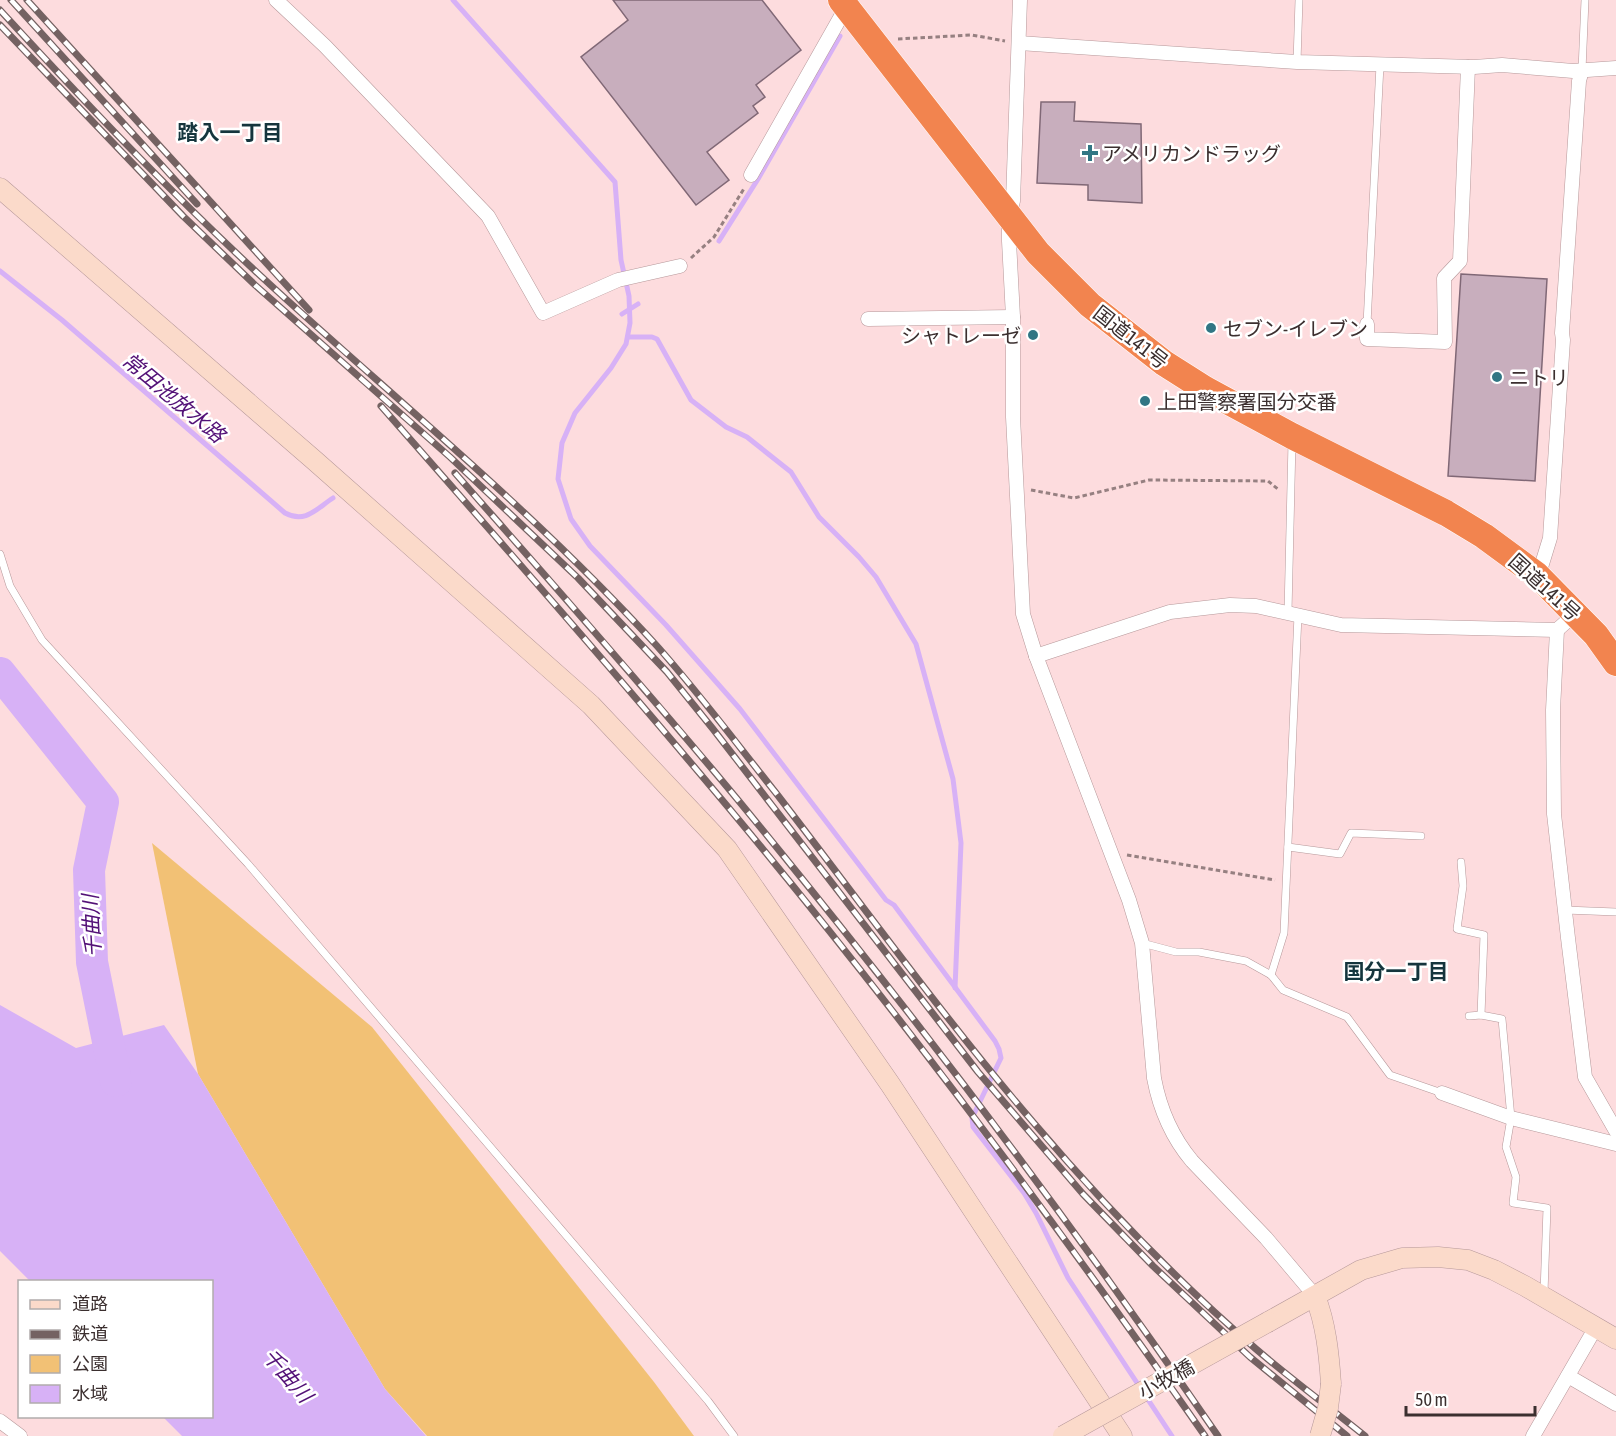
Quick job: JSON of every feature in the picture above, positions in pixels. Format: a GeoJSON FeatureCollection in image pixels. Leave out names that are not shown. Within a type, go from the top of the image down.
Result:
{"type":"FeatureCollection","features":[{"type":"Feature","properties":{"kind":"highway","name":"国道141号"},"geometry":{"type":"LineString","coordinates":[[846,2],[872,41],[1038,252],[1064,280],[1124,334],[1204,389],[1446,513],[1484,536],[1537,575],[1566,622],[1601,635],[1616,663]]}},
{"type":"Feature","properties":{"kind":"street"},"geometry":{"type":"LineString","coordinates":[[276,0],[325,46],[488,216],[543,313],[618,280],[680,266]]}},
{"type":"Feature","properties":{"kind":"street"},"geometry":{"type":"LineString","coordinates":[[1020,0],[1012,201],[1009,215],[1013,417],[1023,614],[1036,656],[1111,852],[1142,943],[1154,1078],[1157,1096],[1167,1124],[1182,1149],[1266,1238],[1314,1296],[1320,1310],[1327,1342],[1331,1384],[1328,1408],[1320,1436]]}},
{"type":"Feature","properties":{"kind":"street"},"geometry":{"type":"LineString","coordinates":[[751,175],[846,2]]}},
{"type":"Feature","properties":{"kind":"street"},"geometry":{"type":"LineString","coordinates":[[1018,43],[1297,62],[1508,66],[1562,71],[1616,68]]}},
{"type":"Feature","properties":{"kind":"street"},"geometry":{"type":"LineString","coordinates":[[1367,324],[1367,339],[1446,342],[1444,278],[1460,261],[1468,67]]}},
{"type":"Feature","properties":{"kind":"street"},"geometry":{"type":"LineString","coordinates":[[1537,575],[1550,538],[1563,321],[1582,70]]}},
{"type":"Feature","properties":{"kind":"street"},"geometry":{"type":"LineString","coordinates":[[0,188],[314,460],[591,705],[727,849],[890,1084],[1122,1436]]}},
{"type":"Feature","properties":{"kind":"street"},"geometry":{"type":"LineString","coordinates":[[868,319],[1012,317]]}},
{"type":"Feature","properties":{"kind":"street"},"geometry":{"type":"LineString","coordinates":[[1036,656],[1170,612],[1230,606],[1256,606],[1341,625],[1566,622],[1553,710],[1554,814],[1585,1077],[1616,1131]]}},
{"type":"Feature","properties":{"kind":"street"},"geometry":{"type":"LineString","coordinates":[[1442,1093],[1511,1118],[1616,1144]]}},
{"type":"Feature","properties":{"kind":"street","name":"小牧橋"},"geometry":{"type":"LineString","coordinates":[[1063,1436],[1360,1270],[1402,1258],[1438,1257],[1476,1263],[1504,1275],[1616,1339]]}},
{"type":"Feature","properties":{"kind":"street"},"geometry":{"type":"LineString","coordinates":[[1533,1436],[1596,1327]]}},
{"type":"Feature","properties":{"kind":"street"},"geometry":{"type":"LineString","coordinates":[[1568,1376],[1616,1404]]}},
{"type":"Feature","properties":{"kind":"street"},"geometry":{"type":"LineString","coordinates":[[0,1421],[20,1436]]}},
{"type":"Feature","properties":{"kind":"lane"},"geometry":{"type":"LineString","coordinates":[[1297,62],[1299,0]]}},
{"type":"Feature","properties":{"kind":"lane"},"geometry":{"type":"LineString","coordinates":[[1582,70],[1585,0]]}},
{"type":"Feature","properties":{"kind":"lane"},"geometry":{"type":"LineString","coordinates":[[1367,324],[1380,65]]}},
{"type":"Feature","properties":{"kind":"lane"},"geometry":{"type":"LineString","coordinates":[[1270,975],[1284,933],[1288,847],[1293,613],[1290,499],[1292,436]]}},
{"type":"Feature","properties":{"kind":"lane"},"geometry":{"type":"LineString","coordinates":[[0,554],[10,586],[42,640],[248,864],[708,1401],[734,1436]]}},
{"type":"Feature","properties":{"kind":"lane"},"geometry":{"type":"LineString","coordinates":[[1288,847],[1340,854],[1351,833],[1421,836]]}},
{"type":"Feature","properties":{"kind":"lane"},"geometry":{"type":"LineString","coordinates":[[1461,862],[1463,886],[1457,929],[1484,934],[1481,1015]]}},
{"type":"Feature","properties":{"kind":"lane"},"geometry":{"type":"LineString","coordinates":[[1565,910],[1616,912]]}},
{"type":"Feature","properties":{"kind":"lane"},"geometry":{"type":"LineString","coordinates":[[1142,943],[1176,952],[1199,952],[1246,961],[1270,975],[1283,990],[1347,1017],[1390,1075],[1442,1093]]}},
{"type":"Feature","properties":{"kind":"lane"},"geometry":{"type":"LineString","coordinates":[[1469,1016],[1481,1015],[1502,1019],[1511,1118],[1506,1147],[1516,1177],[1513,1203],[1547,1208],[1544,1297]]}},
{"type":"Feature","properties":{"kind":"path"},"geometry":{"type":"LineString","coordinates":[[872,41],[972,35],[1018,43]]}},
{"type":"Feature","properties":{"kind":"path"},"geometry":{"type":"LineString","coordinates":[[694,256],[714,237],[744,189]]}},
{"type":"Feature","properties":{"kind":"path"},"geometry":{"type":"LineString","coordinates":[[1017,488],[1074,498],[1149,480],[1268,481],[1290,499]]}},
{"type":"Feature","properties":{"kind":"path"},"geometry":{"type":"LineString","coordinates":[[1111,852],[1286,882]]}},
{"type":"Feature","properties":{"kind":"green space"},"geometry":{"type":"Polygon","coordinates":[[[152,843],[372,1027],[654,1382],[694,1436],[427,1436],[385,1389],[198,1074],[152,843]]]}},
{"type":"Feature","properties":{"kind":"water"},"geometry":{"type":"Polygon","coordinates":[[[0,1005],[76,1048],[164,1025],[198,1074],[385,1389],[426,1436],[182,1436],[164,1418],[213,1418],[213,1280],[29,1280],[0,1251],[0,1005]]]}},
{"type":"Feature","properties":{"kind":"building"},"geometry":{"type":"Polygon","coordinates":[[[613,0],[762,0],[801,50],[756,85],[765,97],[753,106],[758,113],[707,152],[729,180],[696,205],[581,57],[628,20],[613,0]]]}},
{"type":"Feature","properties":{"kind":"building","name":"アメリカンドラッグ"},"geometry":{"type":"Polygon","coordinates":[[[1041,102],[1075,102],[1074,121],[1141,124],[1142,203],[1088,200],[1088,185],[1037,183],[1041,102]]]}},
{"type":"Feature","properties":{"kind":"building","name":"ニトリ"},"geometry":{"type":"Polygon","coordinates":[[[1461,274],[1547,279],[1535,481],[1448,476],[1461,274]]]}},
{"type":"Feature","properties":{"kind":"waterway"},"geometry":{"type":"LineString","coordinates":[[453,0],[615,182],[621,260],[629,296],[630,323],[626,344],[611,368],[575,413],[562,443],[558,479],[571,519],[590,546],[666,625],[740,709],[886,900],[894,905],[995,1041],[1001,1058],[972,1118],[973,1127],[1024,1193],[1068,1278],[1172,1436]]}},
{"type":"Feature","properties":{"kind":"waterway"},"geometry":{"type":"LineString","coordinates":[[719,241],[758,179],[840,36]]}},
{"type":"Feature","properties":{"kind":"waterway","name":"常田池放水路"},"geometry":{"type":"LineString","coordinates":[[0,271],[62,320],[285,513],[292,516],[305,516],[333,498]]}},
{"type":"Feature","properties":{"kind":"waterway","name":"常田池放水路"},"geometry":{"type":"LineString","coordinates":[[622,314],[638,304]]}},
{"type":"Feature","properties":{"kind":"waterway"},"geometry":{"type":"LineString","coordinates":[[628,337],[657,339],[691,400],[726,427],[747,437],[791,472],[819,517],[876,577],[916,644],[953,779],[961,843],[955,988]]}},
{"type":"Feature","properties":{"kind":"waterway","name":"千曲川"},"geometry":{"type":"LineString","coordinates":[[0,673],[103,802],[89,870],[92,962],[116,1081]]}},
{"type":"Feature","properties":{"kind":"railway"},"geometry":{"type":"LineString","coordinates":[[11,0],[197,204]]}},
{"type":"Feature","properties":{"kind":"railway"},"geometry":{"type":"LineString","coordinates":[[27,0],[309,310]]}},
{"type":"Feature","properties":{"kind":"railway"},"geometry":{"type":"LineString","coordinates":[[0,10],[105,122],[212,230],[523,511],[613,600],[657,646],[703,700],[967,1042],[1086,1182],[1140,1240],[1226,1323],[1365,1436]]}},
{"type":"Feature","properties":{"kind":"railway"},"geometry":{"type":"LineString","coordinates":[[0,25],[183,216],[255,285],[450,457],[578,578],[667,672],[978,1072],[1083,1194],[1153,1266],[1250,1357],[1347,1436]]}},
{"type":"Feature","properties":{"kind":"railway"},"geometry":{"type":"LineString","coordinates":[[381,406],[685,756],[853,960],[1032,1195],[1205,1436]]}},
{"type":"Feature","properties":{"kind":"railway"},"geometry":{"type":"LineString","coordinates":[[455,473],[598,635],[703,759],[863,955],[1045,1193],[1218,1436]]}},
{"type":"Feature","properties":{"kind":"place","name":"アメリカンドラッグ"},"geometry":{"type":"Point","coordinates":[1090,153]}},
{"type":"Feature","properties":{"kind":"place","name":"セブン-イレブン"},"geometry":{"type":"Point","coordinates":[1211,328]}},
{"type":"Feature","properties":{"kind":"place","name":"シャトレーゼ"},"geometry":{"type":"Point","coordinates":[1033,335]}},
{"type":"Feature","properties":{"kind":"place","name":"ニトリ"},"geometry":{"type":"Point","coordinates":[1497,377]}},
{"type":"Feature","properties":{"kind":"place","name":"上田警察署国分交番"},"geometry":{"type":"Point","coordinates":[1145,401]}},
{"type":"Feature","properties":{"kind":"district","name":"踏入一丁目"},"geometry":{"type":"Point","coordinates":[230,132]}},
{"type":"Feature","properties":{"kind":"district","name":"国分一丁目"},"geometry":{"type":"Point","coordinates":[1396,971]}}]}
